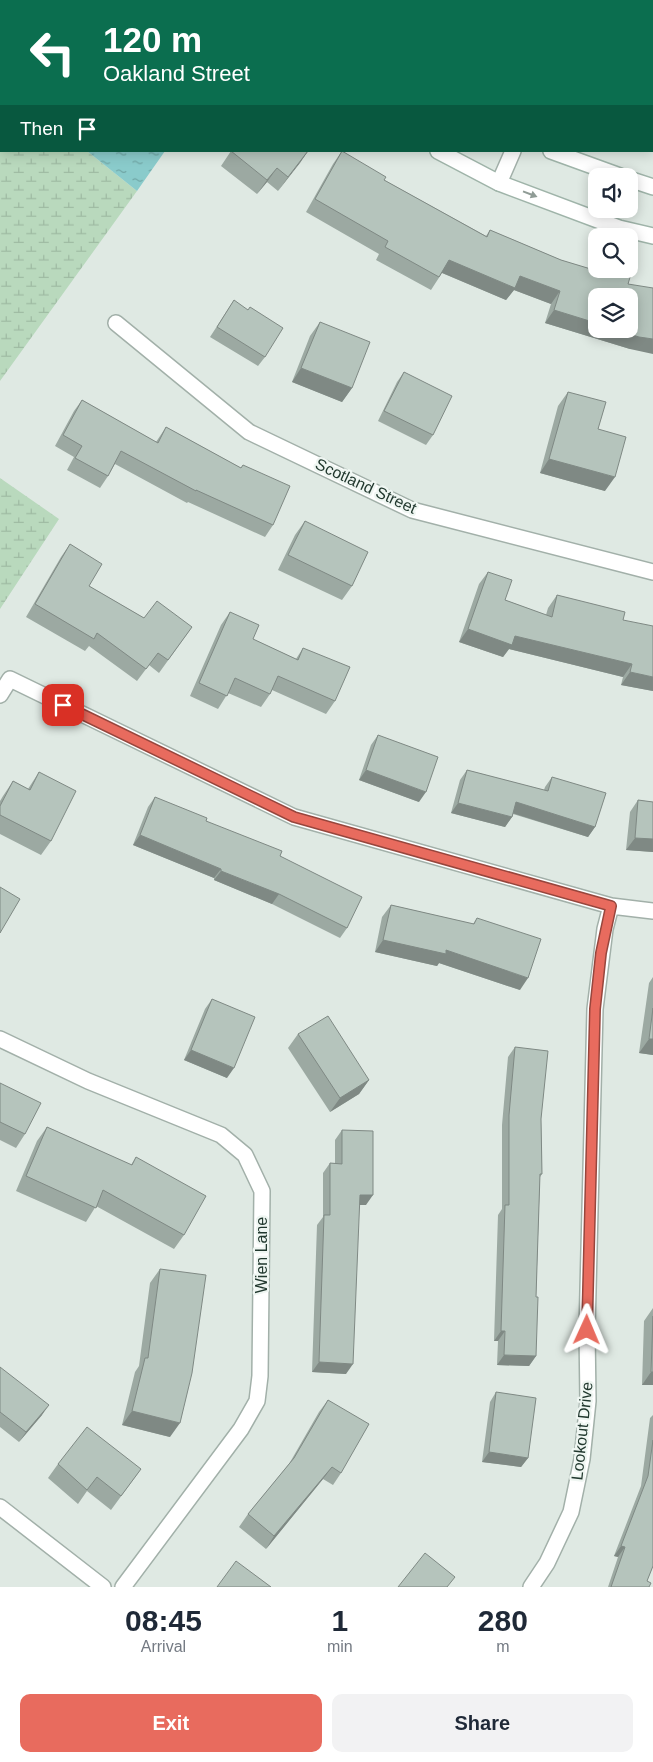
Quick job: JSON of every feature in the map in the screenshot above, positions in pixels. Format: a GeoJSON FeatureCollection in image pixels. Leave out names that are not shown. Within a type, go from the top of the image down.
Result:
{"type":"FeatureCollection","features":[{"type":"Feature","properties":{"kind":"street"},"geometry":{"type":"LineString","coordinates":[[440,152],[500,183],[619,228],[653,236]]}},
{"type":"Feature","properties":{"kind":"street"},"geometry":{"type":"LineString","coordinates":[[500,183],[513,152]]}},
{"type":"Feature","properties":{"kind":"street"},"geometry":{"type":"LineString","coordinates":[[554,152],[598,168]]}},
{"type":"Feature","properties":{"kind":"street"},"geometry":{"type":"LineString","coordinates":[[638,182],[653,187]]}},
{"type":"Feature","properties":{"kind":"street","name":"Scotland Street"},"geometry":{"type":"LineString","coordinates":[[116,323],[249,432],[412,510],[653,572]]}},
{"type":"Feature","properties":{"kind":"street"},"geometry":{"type":"LineString","coordinates":[[0,695],[10,679],[294,817],[611,906],[653,911]]}},
{"type":"Feature","properties":{"kind":"street","name":"Lookout Drive"},"geometry":{"type":"LineString","coordinates":[[531,1587],[547,1562],[571,1512],[582,1459],[588,1401],[587,1330],[595,1009],[601,953],[611,906]]}},
{"type":"Feature","properties":{"kind":"street","name":"Wien Lane"},"geometry":{"type":"LineString","coordinates":[[0,1039],[88,1081],[221,1136],[245,1155],[262,1191],[260,1376],[257,1401],[242,1429],[123,1587]]}},
{"type":"Feature","properties":{"kind":"street"},"geometry":{"type":"LineString","coordinates":[[0,1507],[103,1587]]}},
{"type":"Feature","properties":{"kind":"green space"},"geometry":{"type":"Polygon","coordinates":[[[0,152],[88,152],[137,191],[0,381],[0,152]]]}},
{"type":"Feature","properties":{"kind":"green space"},"geometry":{"type":"Polygon","coordinates":[[[0,478],[59,519],[0,609],[0,478]]]}},
{"type":"Feature","properties":{"kind":"water"},"geometry":{"type":"Polygon","coordinates":[[[88,152],[164,152],[137,191],[88,152]]]}},
{"type":"Feature","properties":{"kind":"building"},"geometry":{"type":"Polygon","coordinates":[[[232,152],[307,152],[288,177],[277,168],[267,180],[232,152]]]}},
{"type":"Feature","properties":{"kind":"building"},"geometry":{"type":"Polygon","coordinates":[[[341,152],[386,177],[384,180],[487,237],[490,230],[561,260],[588,268],[588,278],[630,278],[628,284],[653,288],[653,339],[638,337],[638,288],[588,288],[588,321],[554,310],[560,291],[520,276],[515,288],[449,260],[439,277],[385,247],[388,241],[315,199],[341,152]]]}},
{"type":"Feature","properties":{"kind":"building"},"geometry":{"type":"Polygon","coordinates":[[[234,300],[248,310],[250,307],[283,328],[265,357],[217,327],[234,300]]]}},
{"type":"Feature","properties":{"kind":"building"},"geometry":{"type":"Polygon","coordinates":[[[320,322],[370,342],[352,388],[301,368],[320,322]]]}},
{"type":"Feature","properties":{"kind":"building"},"geometry":{"type":"Polygon","coordinates":[[[404,372],[452,396],[433,435],[384,411],[404,372]]]}},
{"type":"Feature","properties":{"kind":"building"},"geometry":{"type":"Polygon","coordinates":[[[568,392],[606,402],[598,429],[626,437],[615,477],[549,459],[568,392]]]}},
{"type":"Feature","properties":{"kind":"building"},"geometry":{"type":"Polygon","coordinates":[[[82,400],[158,443],[166,427],[241,468],[243,465],[290,486],[273,525],[196,491],[121,451],[108,476],[75,458],[82,446],[63,435],[82,400]]]}},
{"type":"Feature","properties":{"kind":"building"},"geometry":{"type":"Polygon","coordinates":[[[305,521],[368,552],[352,586],[288,555],[305,521]]]}},
{"type":"Feature","properties":{"kind":"building"},"geometry":{"type":"Polygon","coordinates":[[[70,544],[102,564],[89,586],[144,618],[157,601],[192,627],[168,660],[158,653],[146,669],[97,633],[94,639],[35,604],[70,544]]]}},
{"type":"Feature","properties":{"kind":"building"},"geometry":{"type":"Polygon","coordinates":[[[488,572],[512,580],[505,600],[552,617],[557,595],[625,612],[623,620],[653,626],[653,677],[630,672],[632,664],[515,636],[512,645],[468,629],[488,572]]]}},
{"type":"Feature","properties":{"kind":"building"},"geometry":{"type":"Polygon","coordinates":[[[230,612],[259,625],[253,639],[298,660],[303,648],[350,667],[335,701],[278,676],[270,694],[235,678],[227,696],[199,683],[230,612]]]}},
{"type":"Feature","properties":{"kind":"building"},"geometry":{"type":"Polygon","coordinates":[[[378,735],[438,757],[426,792],[366,770],[378,735]]]}},
{"type":"Feature","properties":{"kind":"building"},"geometry":{"type":"Polygon","coordinates":[[[467,770],[548,791],[552,777],[606,793],[595,827],[516,802],[512,817],[458,803],[467,770]]]}},
{"type":"Feature","properties":{"kind":"building"},"geometry":{"type":"Polygon","coordinates":[[[39,772],[76,791],[51,841],[0,815],[0,806],[13,781],[30,790],[39,772]]]}},
{"type":"Feature","properties":{"kind":"building"},"geometry":{"type":"Polygon","coordinates":[[[155,797],[207,818],[206,821],[282,851],[280,856],[362,897],[347,928],[279,894],[140,835],[155,797]]]}},
{"type":"Feature","properties":{"kind":"building"},"geometry":{"type":"Polygon","coordinates":[[[638,800],[653,802],[653,839],[635,838],[638,800]]]}},
{"type":"Feature","properties":{"kind":"building"},"geometry":{"type":"Polygon","coordinates":[[[0,887],[20,899],[0,933],[0,887]]]}},
{"type":"Feature","properties":{"kind":"building"},"geometry":{"type":"Polygon","coordinates":[[[391,905],[474,924],[477,918],[541,939],[528,978],[446,950],[446,954],[383,940],[391,905]]]}},
{"type":"Feature","properties":{"kind":"building"},"geometry":{"type":"Polygon","coordinates":[[[212,999],[255,1017],[234,1068],[191,1050],[212,999]]]}},
{"type":"Feature","properties":{"kind":"building"},"geometry":{"type":"Polygon","coordinates":[[[653,1008],[653,1039],[649,1039],[653,1008]]]}},
{"type":"Feature","properties":{"kind":"building"},"geometry":{"type":"Polygon","coordinates":[[[328,1016],[369,1080],[340,1098],[298,1034],[328,1016]]]}},
{"type":"Feature","properties":{"kind":"building"},"geometry":{"type":"Polygon","coordinates":[[[515,1047],[548,1051],[541,1119],[542,1174],[540,1174],[536,1356],[504,1355],[505,1331],[501,1331],[505,1205],[509,1205],[509,1115],[515,1047]]]}},
{"type":"Feature","properties":{"kind":"building"},"geometry":{"type":"Polygon","coordinates":[[[0,1083],[41,1103],[25,1134],[0,1122],[0,1083]]]}},
{"type":"Feature","properties":{"kind":"building"},"geometry":{"type":"Polygon","coordinates":[[[47,1127],[132,1165],[136,1157],[206,1196],[184,1235],[103,1190],[96,1208],[26,1176],[47,1127]]]}},
{"type":"Feature","properties":{"kind":"building"},"geometry":{"type":"Polygon","coordinates":[[[342,1130],[373,1131],[373,1195],[360,1195],[353,1364],[319,1362],[324,1215],[330,1215],[330,1163],[342,1164],[342,1130]]]}},
{"type":"Feature","properties":{"kind":"building"},"geometry":{"type":"Polygon","coordinates":[[[160,1269],[206,1275],[192,1373],[180,1423],[132,1411],[145,1358],[148,1358],[160,1269]]]}},
{"type":"Feature","properties":{"kind":"building"},"geometry":{"type":"Polygon","coordinates":[[[653,1316],[653,1372],[651,1372],[653,1316]]]}},
{"type":"Feature","properties":{"kind":"building"},"geometry":{"type":"Polygon","coordinates":[[[0,1367],[49,1405],[26,1432],[0,1412],[0,1367]]]}},
{"type":"Feature","properties":{"kind":"building"},"geometry":{"type":"Polygon","coordinates":[[[496,1392],[536,1398],[528,1458],[489,1452],[496,1392]]]}},
{"type":"Feature","properties":{"kind":"building"},"geometry":{"type":"Polygon","coordinates":[[[328,1400],[369,1424],[341,1473],[332,1467],[274,1536],[248,1514],[294,1458],[328,1400]]]}},
{"type":"Feature","properties":{"kind":"building"},"geometry":{"type":"Polygon","coordinates":[[[87,1427],[141,1469],[121,1496],[97,1477],[87,1490],[58,1464],[87,1427]]]}},
{"type":"Feature","properties":{"kind":"building"},"geometry":{"type":"Polygon","coordinates":[[[653,1440],[653,1566],[647,1581],[651,1583],[649,1587],[611,1587],[625,1547],[621,1546],[648,1476],[653,1440]]]}},
{"type":"Feature","properties":{"kind":"building"},"geometry":{"type":"Polygon","coordinates":[[[425,1553],[455,1577],[447,1587],[398,1587],[425,1553]]]}},
{"type":"Feature","properties":{"kind":"building"},"geometry":{"type":"Polygon","coordinates":[[[236,1561],[271,1587],[217,1587],[236,1561]]]}},
{"type":"Feature","properties":{"kind":"route"},"geometry":{"type":"LineString","coordinates":[[63,705],[294,817],[611,906],[601,953],[595,1009],[587,1330]]}}]}
